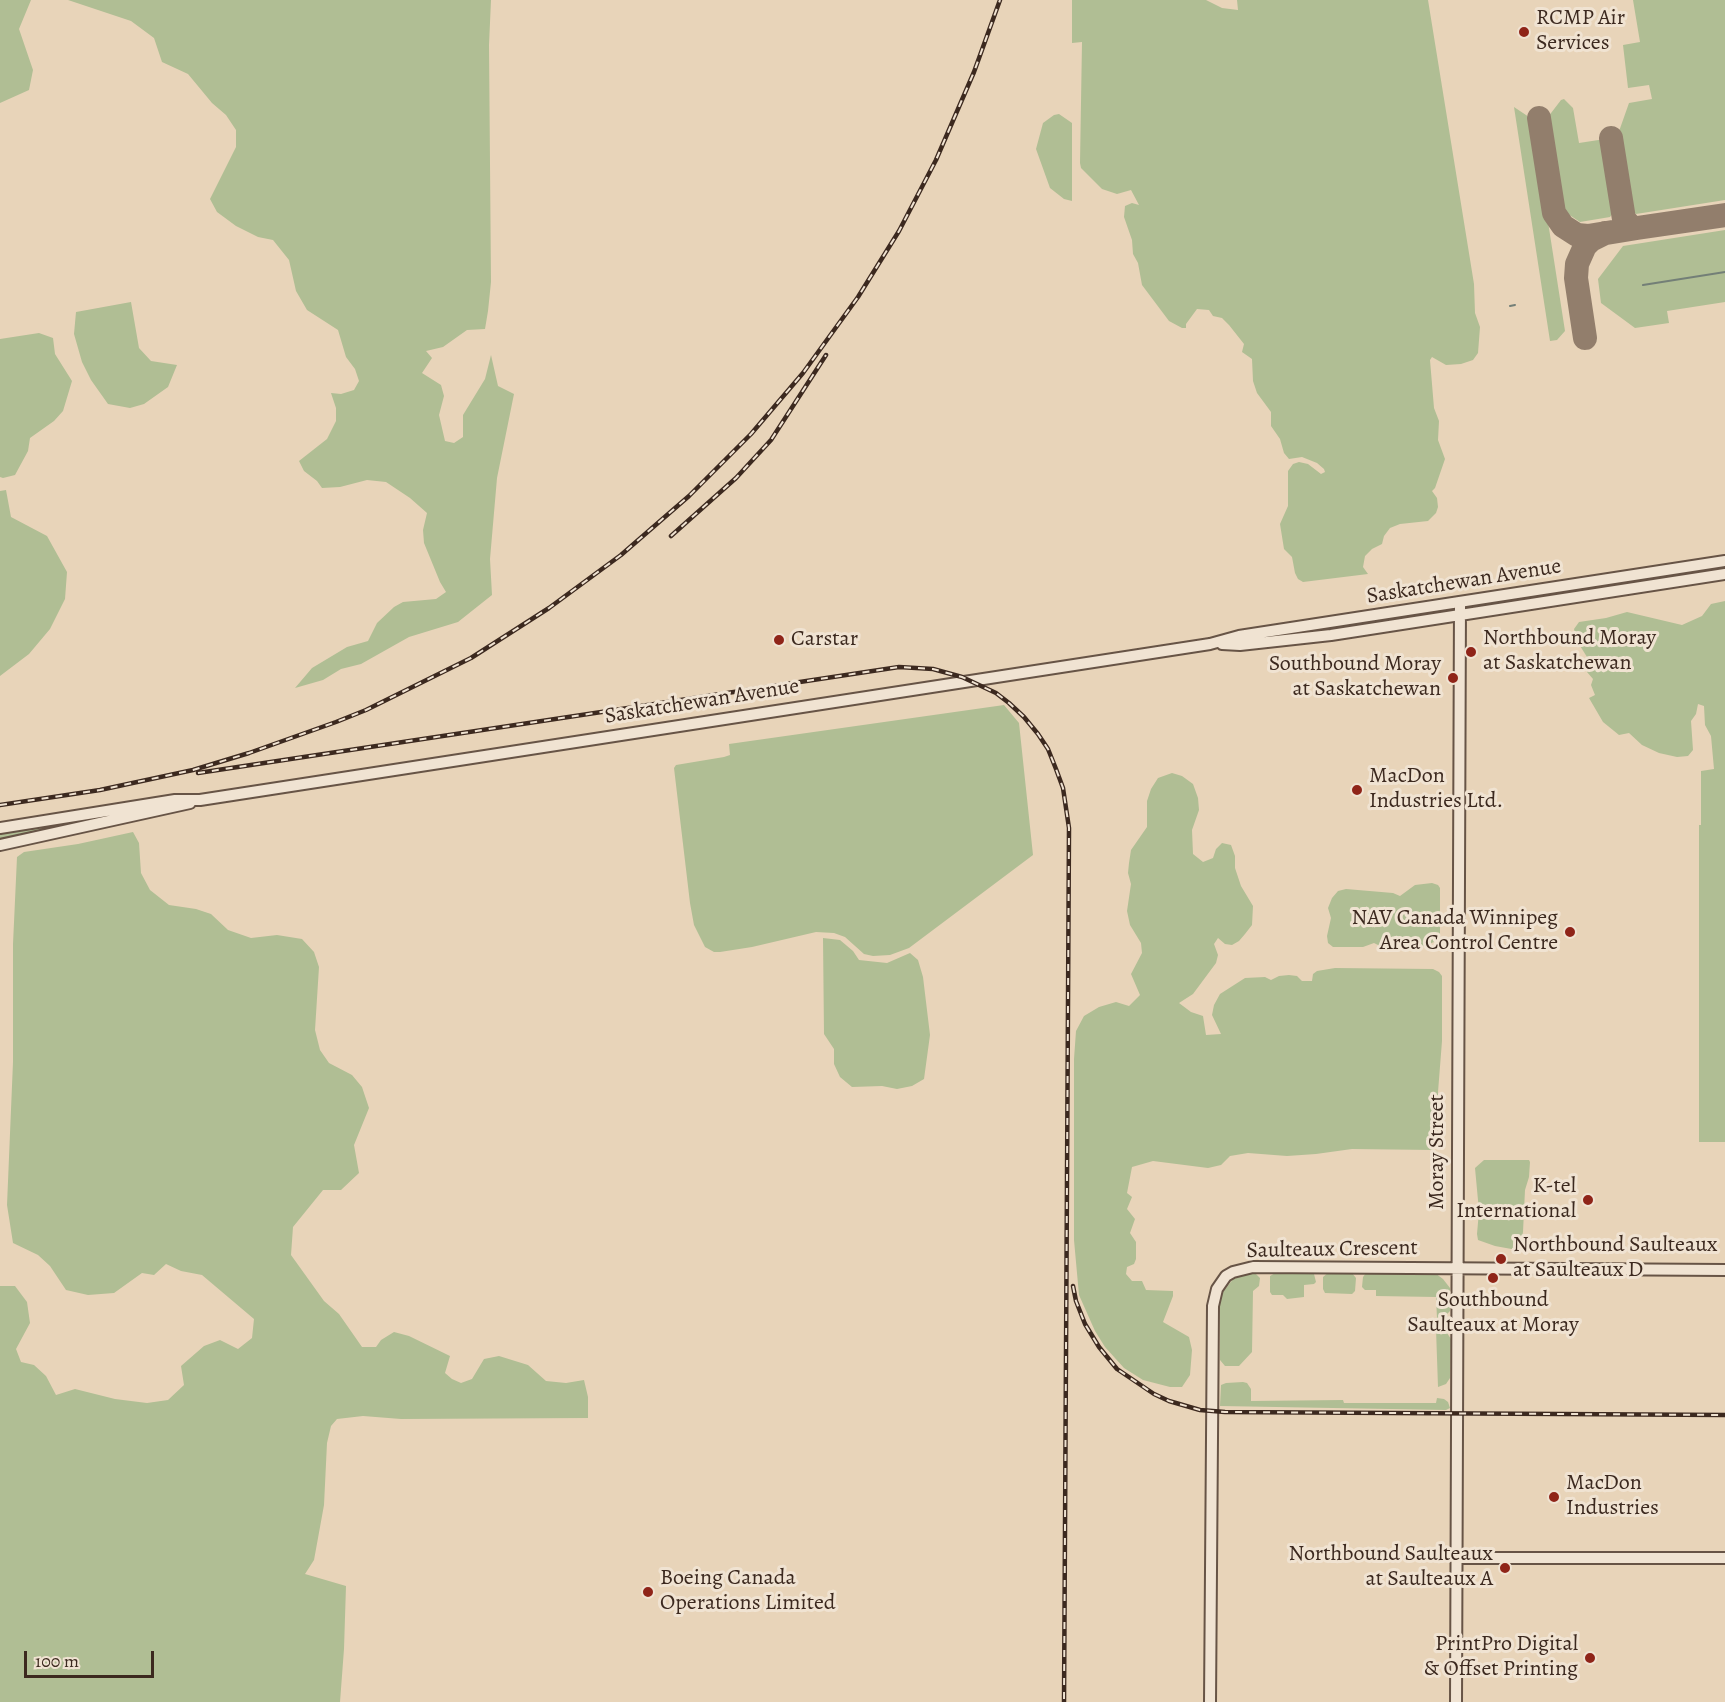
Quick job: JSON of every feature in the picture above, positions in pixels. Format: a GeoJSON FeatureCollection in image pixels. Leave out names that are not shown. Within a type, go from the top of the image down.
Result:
{"type":"FeatureCollection","features":[{"type":"Feature","properties":{"kind":"street","name":"Saskatchewan Avenue"},"geometry":{"type":"LineString","coordinates":[[0,828],[175,800],[200,800],[1210,644],[1239,636],[1725,561]]}},
{"type":"Feature","properties":{"kind":"street","name":"Saskatchewan Avenue"},"geometry":{"type":"LineString","coordinates":[[1210,644],[1240,645],[1331,635],[1725,574]]}},
{"type":"Feature","properties":{"kind":"street","name":"Moray Street"},"geometry":{"type":"LineString","coordinates":[[1456,1702],[1460,602]]}},
{"type":"Feature","properties":{"kind":"street","name":"Saskatchewan Avenue"},"geometry":{"type":"LineString","coordinates":[[0,845],[177,808],[200,800]]}},
{"type":"Feature","properties":{"kind":"street","name":"Saulteaux Crescent"},"geometry":{"type":"LineString","coordinates":[[1210,1702],[1213,1306],[1217,1289],[1233,1272],[1253,1267],[1725,1270]]}},
{"type":"Feature","properties":{"kind":"street"},"geometry":{"type":"LineString","coordinates":[[1456,1558],[1725,1557]]}},
{"type":"Feature","properties":{"kind":"green space"},"geometry":{"type":"Polygon","coordinates":[[[0,0],[31,0],[19,29],[33,70],[29,90],[0,103],[0,0]]]}},
{"type":"Feature","properties":{"kind":"green space"},"geometry":{"type":"Polygon","coordinates":[[[68,0],[491,0],[489,45],[491,282],[485,329],[467,330],[443,347],[426,351],[432,358],[422,373],[441,385],[444,396],[439,415],[445,441],[454,443],[463,437],[463,415],[485,379],[491,355],[498,386],[514,394],[497,478],[490,559],[492,595],[458,622],[409,637],[361,664],[341,669],[323,680],[295,688],[312,668],[347,647],[368,641],[377,623],[394,607],[403,602],[436,599],[446,592],[424,543],[423,530],[427,513],[386,482],[367,480],[340,487],[322,488],[304,471],[299,461],[327,439],[336,421],[336,408],[331,393],[341,394],[354,390],[359,381],[355,369],[346,357],[338,330],[307,310],[296,291],[289,260],[273,240],[258,237],[236,226],[217,212],[210,199],[236,147],[236,130],[226,115],[212,103],[188,74],[162,62],[154,38],[131,21],[68,0]]]}},
{"type":"Feature","properties":{"kind":"green space"},"geometry":{"type":"Polygon","coordinates":[[[1072,0],[1206,0],[1222,8],[1238,10],[1237,0],[1428,0],[1474,284],[1475,313],[1480,327],[1478,353],[1473,360],[1461,364],[1446,365],[1432,357],[1430,360],[1434,408],[1439,421],[1438,440],[1445,459],[1432,491],[1437,498],[1438,507],[1436,513],[1428,521],[1400,524],[1390,528],[1382,544],[1365,556],[1363,567],[1368,574],[1303,582],[1298,579],[1292,557],[1284,549],[1280,524],[1288,506],[1288,471],[1293,464],[1299,462],[1308,464],[1321,474],[1325,472],[1324,469],[1317,463],[1302,457],[1289,459],[1284,453],[1280,439],[1271,426],[1271,412],[1257,393],[1253,381],[1252,359],[1242,352],[1244,344],[1222,318],[1213,316],[1209,310],[1197,309],[1186,324],[1186,328],[1169,321],[1142,285],[1138,263],[1133,254],[1132,240],[1124,217],[1125,206],[1132,203],[1139,205],[1131,190],[1117,194],[1102,189],[1081,168],[1082,42],[1072,43],[1072,0]]]}},
{"type":"Feature","properties":{"kind":"green space"},"geometry":{"type":"Polygon","coordinates":[[[1633,0],[1725,0],[1725,200],[1636,214],[1628,207],[1617,137],[1629,103],[1652,99],[1649,85],[1628,88],[1623,45],[1640,42],[1633,0]]]}},
{"type":"Feature","properties":{"kind":"green space"},"geometry":{"type":"Polygon","coordinates":[[[1564,99],[1573,108],[1579,143],[1605,139],[1616,209],[1610,217],[1580,222],[1562,210],[1548,117],[1564,99]]]}},
{"type":"Feature","properties":{"kind":"green space"},"geometry":{"type":"Polygon","coordinates":[[[1514,107],[1532,119],[1565,331],[1557,340],[1550,341],[1514,107]]]}},
{"type":"Feature","properties":{"kind":"green space"},"geometry":{"type":"Polygon","coordinates":[[[1059,114],[1072,123],[1072,201],[1064,199],[1050,188],[1036,149],[1043,123],[1059,114]]]}},
{"type":"Feature","properties":{"kind":"green space"},"geometry":{"type":"Polygon","coordinates":[[[1725,230],[1725,302],[1667,311],[1669,323],[1635,328],[1601,303],[1598,279],[1623,246],[1725,230]]]}},
{"type":"Feature","properties":{"kind":"green space"},"geometry":{"type":"Polygon","coordinates":[[[131,302],[139,348],[151,361],[177,365],[168,387],[144,404],[130,408],[108,404],[91,380],[82,362],[74,334],[76,312],[131,302]]]}},
{"type":"Feature","properties":{"kind":"green space"},"geometry":{"type":"Polygon","coordinates":[[[39,333],[53,338],[55,354],[72,381],[63,411],[54,421],[30,438],[28,451],[15,475],[3,478],[0,477],[0,339],[39,333]]]}},
{"type":"Feature","properties":{"kind":"green space"},"geometry":{"type":"Polygon","coordinates":[[[6,490],[11,517],[47,536],[67,572],[65,599],[50,629],[29,654],[0,676],[0,491],[6,490]]]}},
{"type":"Feature","properties":{"kind":"green space"},"geometry":{"type":"Polygon","coordinates":[[[1725,601],[1725,1142],[1699,1142],[1701,771],[1714,769],[1711,736],[1705,725],[1704,706],[1698,704],[1696,714],[1691,721],[1693,750],[1688,756],[1677,757],[1659,753],[1642,745],[1629,733],[1619,735],[1603,722],[1589,698],[1595,695],[1591,685],[1593,679],[1587,672],[1587,657],[1577,641],[1574,629],[1579,622],[1627,612],[1682,625],[1702,616],[1711,604],[1725,601]]]}},
{"type":"Feature","properties":{"kind":"green space"},"geometry":{"type":"Polygon","coordinates":[[[1004,705],[1019,723],[1033,855],[909,948],[890,955],[864,954],[845,937],[834,933],[816,932],[720,952],[714,952],[705,947],[694,925],[690,903],[674,768],[676,765],[730,755],[729,744],[1004,705]]]}},
{"type":"Feature","properties":{"kind":"green space"},"geometry":{"type":"Polygon","coordinates":[[[1172,773],[1182,776],[1193,784],[1198,798],[1199,810],[1192,830],[1193,854],[1203,862],[1213,858],[1216,849],[1222,843],[1231,845],[1241,886],[1253,906],[1252,925],[1239,941],[1232,945],[1225,944],[1218,938],[1214,944],[1218,955],[1216,963],[1193,994],[1179,1003],[1191,1012],[1203,1016],[1206,1035],[1221,1034],[1212,1015],[1214,1005],[1220,994],[1245,978],[1265,977],[1271,980],[1289,975],[1297,976],[1302,981],[1312,981],[1313,974],[1317,971],[1335,968],[1433,969],[1442,976],[1442,1041],[1437,1140],[1433,1150],[1352,1149],[1287,1156],[1248,1153],[1230,1156],[1221,1165],[1208,1168],[1153,1161],[1132,1167],[1127,1193],[1132,1197],[1127,1209],[1135,1219],[1130,1233],[1136,1242],[1136,1259],[1134,1264],[1127,1267],[1126,1274],[1132,1281],[1142,1281],[1146,1290],[1173,1291],[1163,1322],[1189,1337],[1192,1350],[1190,1375],[1182,1387],[1170,1387],[1143,1380],[1124,1368],[1105,1347],[1079,1295],[1074,1240],[1076,1031],[1084,1016],[1099,1007],[1116,1002],[1129,1006],[1140,995],[1131,974],[1142,953],[1141,943],[1130,925],[1127,911],[1131,884],[1128,873],[1129,863],[1131,850],[1147,827],[1147,801],[1151,789],[1158,778],[1172,773]]]}},
{"type":"Feature","properties":{"kind":"green space"},"geometry":{"type":"Polygon","coordinates":[[[75,822],[76,824],[0,842],[0,834],[25,828],[75,822]]]}},
{"type":"Feature","properties":{"kind":"green space"},"geometry":{"type":"Polygon","coordinates":[[[133,832],[139,843],[141,873],[150,890],[169,905],[211,914],[228,930],[251,938],[277,935],[302,939],[314,952],[319,967],[315,1030],[320,1050],[329,1063],[352,1075],[362,1087],[369,1108],[354,1145],[359,1173],[341,1190],[323,1190],[293,1227],[291,1255],[324,1301],[339,1314],[362,1347],[376,1347],[381,1340],[394,1332],[409,1336],[450,1356],[445,1373],[461,1383],[472,1379],[484,1359],[499,1356],[528,1365],[546,1381],[566,1383],[584,1380],[588,1397],[588,1418],[401,1419],[363,1416],[337,1419],[331,1426],[327,1443],[324,1505],[314,1560],[305,1574],[346,1586],[340,1702],[0,1702],[0,1286],[15,1286],[27,1302],[30,1323],[16,1349],[21,1362],[34,1365],[46,1376],[56,1395],[75,1389],[115,1399],[147,1403],[168,1400],[184,1385],[181,1366],[204,1346],[220,1340],[238,1349],[252,1338],[254,1319],[202,1275],[181,1271],[166,1264],[154,1275],[142,1273],[114,1293],[88,1295],[66,1290],[50,1266],[38,1255],[13,1243],[7,1205],[13,1062],[13,944],[17,857],[24,852],[78,844],[133,832]]]}},
{"type":"Feature","properties":{"kind":"green space"},"geometry":{"type":"Polygon","coordinates":[[[1432,883],[1440,888],[1440,933],[1434,942],[1419,948],[1382,947],[1374,943],[1363,947],[1333,947],[1328,943],[1327,936],[1331,918],[1328,908],[1338,891],[1346,889],[1393,893],[1400,896],[1415,885],[1432,883]]]}},
{"type":"Feature","properties":{"kind":"green space"},"geometry":{"type":"Polygon","coordinates":[[[823,938],[840,940],[853,951],[859,960],[887,963],[910,953],[918,960],[923,977],[930,1035],[924,1079],[912,1086],[897,1089],[882,1086],[852,1087],[840,1077],[834,1064],[834,1049],[824,1034],[823,938]]]}},
{"type":"Feature","properties":{"kind":"green space"},"geometry":{"type":"Polygon","coordinates":[[[1484,1160],[1529,1160],[1530,1162],[1525,1190],[1523,1232],[1517,1250],[1478,1240],[1479,1211],[1475,1168],[1484,1160]]]}},
{"type":"Feature","properties":{"kind":"green space"},"geometry":{"type":"Polygon","coordinates":[[[1254,1272],[1260,1278],[1259,1286],[1253,1291],[1252,1352],[1239,1366],[1225,1366],[1220,1360],[1222,1293],[1234,1278],[1254,1272]]]}},
{"type":"Feature","properties":{"kind":"green space"},"geometry":{"type":"Polygon","coordinates":[[[1277,1272],[1310,1272],[1314,1274],[1316,1282],[1304,1285],[1304,1297],[1287,1299],[1283,1295],[1272,1295],[1270,1292],[1270,1276],[1277,1272]]]}},
{"type":"Feature","properties":{"kind":"green space"},"geometry":{"type":"Polygon","coordinates":[[[1329,1272],[1352,1273],[1356,1278],[1355,1291],[1352,1294],[1325,1293],[1323,1277],[1329,1272]]]}},
{"type":"Feature","properties":{"kind":"green space"},"geometry":{"type":"Polygon","coordinates":[[[1366,1273],[1435,1273],[1450,1288],[1450,1311],[1445,1316],[1437,1318],[1436,1297],[1376,1296],[1376,1290],[1365,1290],[1362,1287],[1366,1273]]]}},
{"type":"Feature","properties":{"kind":"green space"},"geometry":{"type":"Polygon","coordinates":[[[1436,1329],[1445,1330],[1451,1339],[1450,1378],[1446,1384],[1438,1387],[1436,1329]]]}},
{"type":"Feature","properties":{"kind":"green space"},"geometry":{"type":"Polygon","coordinates":[[[1247,1383],[1251,1389],[1251,1401],[1343,1400],[1344,1403],[1436,1403],[1437,1398],[1448,1402],[1450,1408],[1446,1410],[1220,1406],[1221,1385],[1247,1383]]]}},
{"type":"Feature","properties":{"kind":"waterway"},"geometry":{"type":"LineString","coordinates":[[1643,285],[1725,272]]}},
{"type":"Feature","properties":{"kind":"waterway"},"geometry":{"type":"LineString","coordinates":[[1510,306],[1515,305]]}},
{"type":"Feature","properties":{"kind":"taxiway"},"geometry":{"type":"LineString","coordinates":[[1539,118],[1554,213],[1563,226],[1577,235],[1588,236],[1637,228],[1631,227],[1624,219],[1611,138]]}},
{"type":"Feature","properties":{"kind":"taxiway"},"geometry":{"type":"LineString","coordinates":[[1637,228],[1725,215]]}},
{"type":"Feature","properties":{"kind":"taxiway"},"geometry":{"type":"LineString","coordinates":[[1585,338],[1576,278],[1577,264],[1585,246],[1605,233]]}},
{"type":"Feature","properties":{"kind":"railway"},"geometry":{"type":"LineString","coordinates":[[0,805],[100,790],[193,770],[249,753],[366,710],[471,658],[549,608],[621,555],[689,496],[751,434],[803,373],[858,297],[899,231],[936,160],[974,72],[1000,0]]}},
{"type":"Feature","properties":{"kind":"railway"},"geometry":{"type":"LineString","coordinates":[[671,536],[736,478],[771,440],[826,355]]}},
{"type":"Feature","properties":{"kind":"railway"},"geometry":{"type":"LineString","coordinates":[[198,773],[899,667],[933,669],[962,677],[996,693],[1024,717],[1048,749],[1063,788],[1069,828],[1064,1702]]}},
{"type":"Feature","properties":{"kind":"railway"},"geometry":{"type":"LineString","coordinates":[[1073,1286],[1085,1324],[1099,1347],[1117,1369],[1154,1394],[1200,1410],[1725,1415]]}},
{"type":"Feature","properties":{"kind":"place","name":"RCMP Air Services"},"geometry":{"type":"Point","coordinates":[1524,32]}},
{"type":"Feature","properties":{"kind":"place","name":"Carstar"},"geometry":{"type":"Point","coordinates":[779,640]}},
{"type":"Feature","properties":{"kind":"place","name":"Northbound Moray at Saskatchewan"},"geometry":{"type":"Point","coordinates":[1471,652]}},
{"type":"Feature","properties":{"kind":"place","name":"Southbound Moray at Saskatchewan"},"geometry":{"type":"Point","coordinates":[1453,678]}},
{"type":"Feature","properties":{"kind":"place","name":"MacDon Industries Ltd."},"geometry":{"type":"Point","coordinates":[1357,790]}},
{"type":"Feature","properties":{"kind":"place","name":"NAV Canada Winnipeg Area Control Centre"},"geometry":{"type":"Point","coordinates":[1570,932]}},
{"type":"Feature","properties":{"kind":"place","name":"K-tel International"},"geometry":{"type":"Point","coordinates":[1588,1200]}},
{"type":"Feature","properties":{"kind":"place","name":"Northbound Saulteaux at Saulteaux D"},"geometry":{"type":"Point","coordinates":[1501,1259]}},
{"type":"Feature","properties":{"kind":"place","name":"Southbound Saulteaux at Moray"},"geometry":{"type":"Point","coordinates":[1493,1278]}},
{"type":"Feature","properties":{"kind":"place","name":"MacDon Industries"},"geometry":{"type":"Point","coordinates":[1554,1497]}},
{"type":"Feature","properties":{"kind":"place","name":"Northbound Saulteaux at Saulteaux A"},"geometry":{"type":"Point","coordinates":[1505,1568]}},
{"type":"Feature","properties":{"kind":"place","name":"Boeing Canada Operations Limited"},"geometry":{"type":"Point","coordinates":[648,1592]}},
{"type":"Feature","properties":{"kind":"place","name":"PrintPro Digital & Offset Printing"},"geometry":{"type":"Point","coordinates":[1590,1658]}}]}
